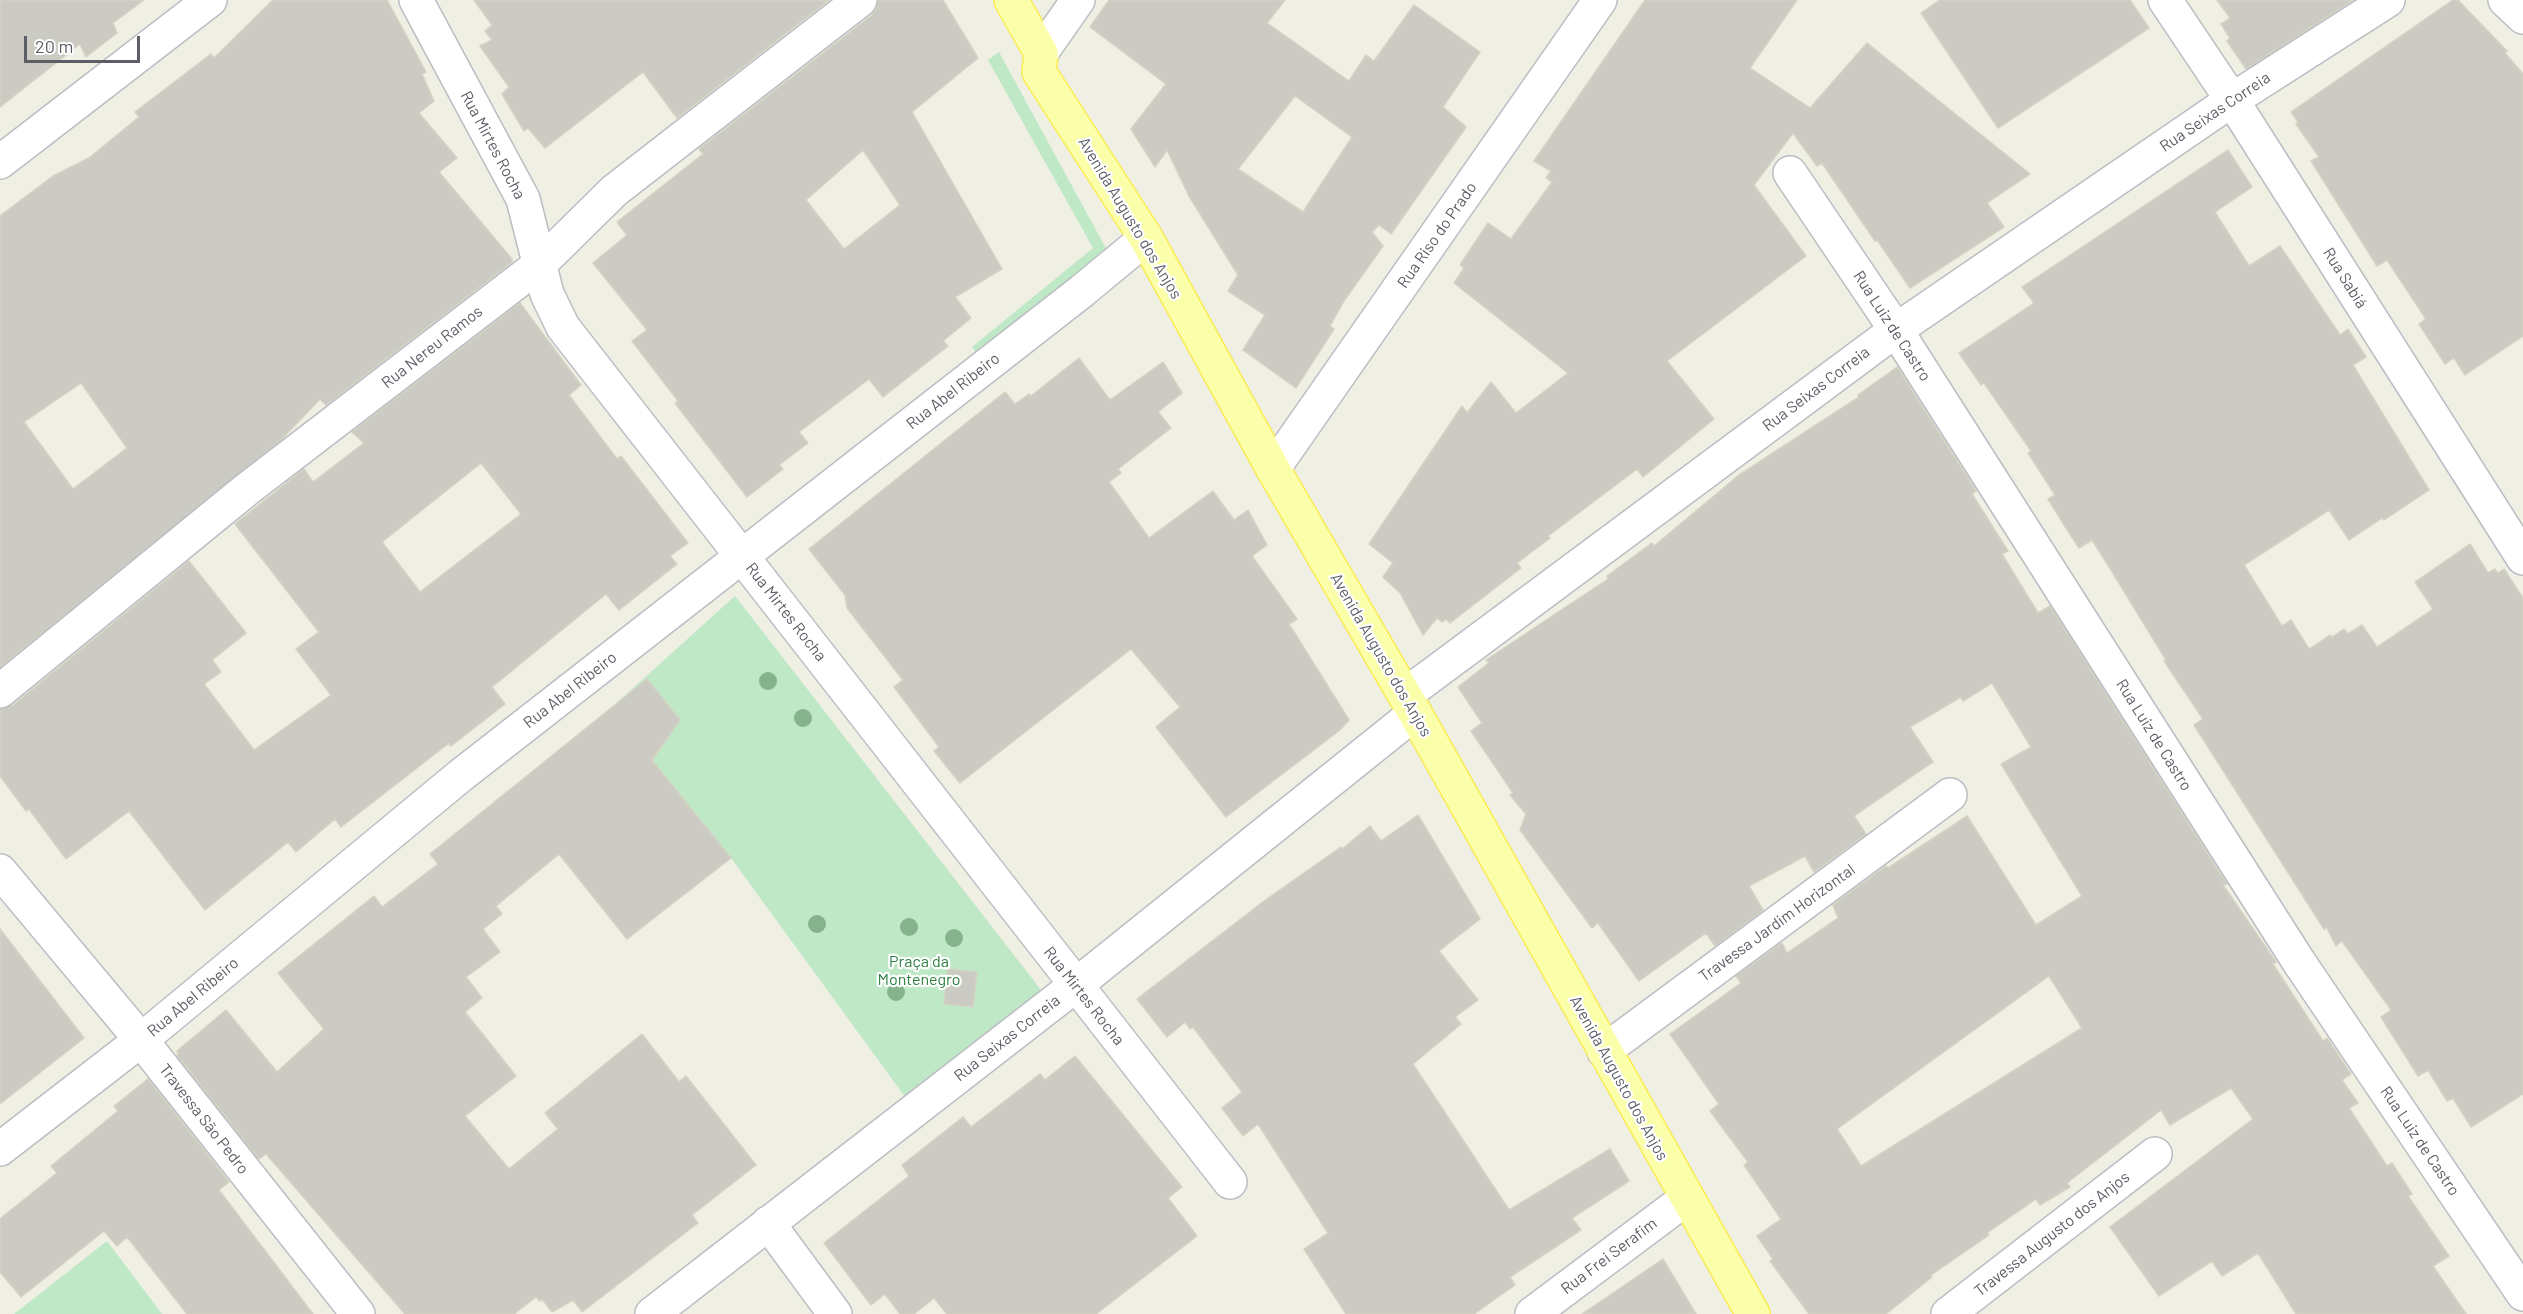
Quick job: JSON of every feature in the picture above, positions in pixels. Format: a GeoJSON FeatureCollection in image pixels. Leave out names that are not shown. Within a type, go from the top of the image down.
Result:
{"type":"FeatureCollection","features":[{"type":"Feature","properties":{"kind":"main road","name":"Avenida Augusto dos Anjos"},"geometry":{"type":"LineString","coordinates":[[1011,0],[1041,53],[1039,72],[1146,238],[1273,469],[1410,704],[1753,1314]]}},
{"type":"Feature","properties":{"kind":"street"},"geometry":{"type":"LineString","coordinates":[[0,162],[210,0]]}},
{"type":"Feature","properties":{"kind":"street","name":"Rua Mirtes Rocha"},"geometry":{"type":"LineString","coordinates":[[416,0],[523,199],[547,294],[563,327],[1230,1182]]}},
{"type":"Feature","properties":{"kind":"street","name":"Rua Nereu Ramos"},"geometry":{"type":"LineString","coordinates":[[0,692],[246,490],[538,265],[614,191],[860,0]]}},
{"type":"Feature","properties":{"kind":"street"},"geometry":{"type":"LineString","coordinates":[[1041,53],[1078,0]]}},
{"type":"Feature","properties":{"kind":"street","name":"Rua Riso do Prado"},"geometry":{"type":"LineString","coordinates":[[1273,469],[1600,0]]}},
{"type":"Feature","properties":{"kind":"street","name":"Rua Sabiá"},"geometry":{"type":"LineString","coordinates":[[2165,0],[2232,100],[2523,558]]}},
{"type":"Feature","properties":{"kind":"street","name":"Rua Seixas Correia"},"geometry":{"type":"LineString","coordinates":[[652,1314],[1076,985],[1410,704],[1896,330],[2232,100],[2388,0]]}},
{"type":"Feature","properties":{"kind":"street"},"geometry":{"type":"LineString","coordinates":[[2505,0],[2523,17]]}},
{"type":"Feature","properties":{"kind":"street","name":"Rua Luiz de Castro"},"geometry":{"type":"LineString","coordinates":[[1790,172],[1896,330],[2299,962],[2513,1259],[2523,1294]]}},
{"type":"Feature","properties":{"kind":"street","name":"Rua Abel Ribeiro"},"geometry":{"type":"LineString","coordinates":[[0,1149],[141,1040],[460,776],[1082,291],[1146,238]]}},
{"type":"Feature","properties":{"kind":"street","name":"Travessa Jardim Horizontal"},"geometry":{"type":"LineString","coordinates":[[1604,1051],[1950,795]]}},
{"type":"Feature","properties":{"kind":"street","name":"Travessa São Pedro"},"geometry":{"type":"LineString","coordinates":[[0,871],[141,1040],[358,1314]]}},
{"type":"Feature","properties":{"kind":"street","name":"Travessa Augusto dos Anjos"},"geometry":{"type":"LineString","coordinates":[[1948,1314],[2155,1154]]}},
{"type":"Feature","properties":{"kind":"street","name":"Rua Frei Serafim"},"geometry":{"type":"LineString","coordinates":[[1532,1314],[1687,1198]]}},
{"type":"Feature","properties":{"kind":"street"},"geometry":{"type":"LineString","coordinates":[[768,1223],[835,1314]]}},
{"type":"Feature","properties":{"kind":"green space"},"geometry":{"type":"Polygon","coordinates":[[[999,52],[1108,252],[978,356],[972,347],[1093,248],[988,60],[999,52]]]}},
{"type":"Feature","properties":{"kind":"green space","name":"Praça da Montenegro"},"geometry":{"type":"Polygon","coordinates":[[[735,596],[1045,995],[908,1101],[731,858],[611,708],[735,596]]]}},
{"type":"Feature","properties":{"kind":"green space"},"geometry":{"type":"Polygon","coordinates":[[[107,1241],[162,1314],[14,1314],[107,1241]]]}},
{"type":"Feature","properties":{"kind":"building"},"geometry":{"type":"Polygon","coordinates":[[[0,0],[144,0],[113,23],[117,33],[86,57],[80,44],[0,107],[0,0]]]}},
{"type":"Feature","properties":{"kind":"building"},"geometry":{"type":"Polygon","coordinates":[[[273,0],[387,0],[426,72],[422,74],[434,101],[419,113],[457,158],[439,172],[512,259],[512,262],[326,405],[320,399],[281,440],[0,667],[0,216],[53,176],[89,158],[139,117],[135,112],[211,54],[214,58],[273,0]],[[81,383],[24,422],[73,489],[127,448],[81,383]]]}},
{"type":"Feature","properties":{"kind":"building"},"geometry":{"type":"Polygon","coordinates":[[[474,0],[829,0],[677,118],[643,72],[545,148],[528,128],[524,131],[502,94],[509,87],[480,46],[492,40],[485,31],[492,25],[474,0]]]}},
{"type":"Feature","properties":{"kind":"building"},"geometry":{"type":"Polygon","coordinates":[[[878,0],[943,0],[978,58],[912,112],[1002,269],[955,297],[971,318],[943,341],[948,346],[883,397],[869,379],[799,432],[808,443],[779,465],[783,469],[747,497],[675,403],[678,401],[632,341],[647,330],[593,263],[627,235],[617,222],[703,154],[699,149],[872,15],[877,8],[878,0]],[[863,150],[806,200],[844,249],[900,205],[863,150]]]}},
{"type":"Feature","properties":{"kind":"building"},"geometry":{"type":"Polygon","coordinates":[[[1109,0],[1285,0],[1267,23],[1349,81],[1366,55],[1374,61],[1414,5],[1480,52],[1443,107],[1466,127],[1391,234],[1379,225],[1372,232],[1383,246],[1344,301],[1330,326],[1334,329],[1296,388],[1243,350],[1265,315],[1228,291],[1238,275],[1189,196],[1167,150],[1155,167],[1131,129],[1166,84],[1090,27],[1109,0]],[[1295,96],[1238,169],[1303,212],[1352,137],[1295,96]]]}},
{"type":"Feature","properties":{"kind":"building"},"geometry":{"type":"Polygon","coordinates":[[[1645,0],[1797,0],[1750,68],[1810,108],[1867,43],[2030,174],[1987,203],[2004,227],[1910,288],[1822,163],[1817,166],[1793,133],[1754,185],[1806,256],[1667,361],[1714,419],[1643,477],[1637,469],[1548,536],[1550,538],[1517,563],[1521,568],[1450,623],[1446,619],[1442,622],[1437,618],[1423,635],[1400,593],[1383,577],[1393,563],[1369,544],[1462,406],[1467,413],[1491,382],[1516,413],[1568,373],[1454,283],[1464,268],[1460,265],[1488,223],[1511,239],[1552,182],[1546,178],[1551,171],[1534,161],[1645,0]]]}},
{"type":"Feature","properties":{"kind":"building"},"geometry":{"type":"Polygon","coordinates":[[[1940,0],[2130,0],[2149,28],[1998,128],[1921,13],[1940,0]]]}},
{"type":"Feature","properties":{"kind":"building"},"geometry":{"type":"Polygon","coordinates":[[[2217,0],[2353,0],[2246,69],[2227,41],[2230,38],[2221,24],[2230,18],[2217,0]]]}},
{"type":"Feature","properties":{"kind":"building"},"geometry":{"type":"Polygon","coordinates":[[[2453,0],[2458,0],[2507,51],[2505,53],[2523,74],[2523,336],[2465,375],[2454,358],[2445,364],[2419,324],[2426,319],[2387,260],[2377,266],[2311,161],[2319,157],[2296,124],[2298,122],[2291,112],[2453,0]]]}},
{"type":"Feature","properties":{"kind":"building"},"geometry":{"type":"Polygon","coordinates":[[[2228,150],[2252,187],[2215,212],[2249,266],[2280,246],[2340,335],[2348,329],[2366,357],[2353,365],[2429,490],[2349,540],[2329,510],[2244,565],[2282,626],[2291,620],[2309,649],[2330,635],[2332,637],[2344,629],[2348,634],[2362,625],[2377,647],[2433,609],[2415,582],[2470,544],[2488,573],[2495,569],[2498,573],[2504,569],[2523,598],[2523,1094],[2471,1127],[2453,1098],[2447,1101],[2428,1070],[2418,1076],[2381,1017],[2391,1010],[2342,941],[2336,946],[2327,928],[2324,929],[2194,725],[2203,719],[2164,661],[2166,660],[2092,540],[2079,548],[2048,499],[2055,495],[2028,453],[2031,451],[1984,383],[1981,385],[1959,353],[2034,303],[2022,287],[2228,150]]]}},
{"type":"Feature","properties":{"kind":"building"},"geometry":{"type":"Polygon","coordinates":[[[520,303],[581,385],[569,395],[617,459],[621,456],[688,543],[670,556],[677,564],[619,610],[606,594],[492,687],[505,704],[451,746],[449,743],[341,827],[335,819],[296,852],[288,842],[205,910],[129,811],[66,859],[29,809],[26,811],[0,776],[0,709],[12,706],[189,561],[246,633],[212,660],[221,672],[204,684],[254,750],[331,695],[296,649],[319,632],[235,524],[304,469],[313,482],[364,443],[352,432],[520,303]],[[481,463],[382,542],[420,592],[521,514],[481,463]]]}},
{"type":"Feature","properties":{"kind":"building"},"geometry":{"type":"Polygon","coordinates":[[[1079,358],[1110,400],[1163,362],[1182,393],[1158,412],[1171,428],[1118,469],[1121,473],[1109,482],[1149,538],[1213,491],[1234,520],[1248,510],[1267,545],[1252,556],[1297,619],[1289,624],[1349,720],[1340,730],[1226,817],[1156,727],[1180,707],[1131,649],[960,783],[934,751],[939,747],[894,687],[903,680],[847,608],[845,595],[809,549],[1005,392],[1015,404],[1029,394],[1031,396],[1079,358]]]}},
{"type":"Feature","properties":{"kind":"building"},"geometry":{"type":"Polygon","coordinates":[[[1897,367],[1976,491],[1972,494],[2008,551],[2002,554],[2038,613],[2050,606],[2227,884],[2223,885],[2276,962],[2273,964],[2323,1041],[2327,1038],[2351,1074],[2342,1080],[2358,1103],[2349,1108],[2387,1166],[2392,1163],[2412,1194],[2408,1196],[2449,1256],[2433,1266],[2466,1314],[2296,1314],[2258,1253],[2222,1276],[2212,1261],[2159,1296],[2110,1227],[2253,1119],[2231,1088],[2170,1125],[2161,1110],[2067,1183],[2070,1187],[2040,1205],[2036,1199],[1931,1275],[1932,1277],[1886,1314],[1809,1314],[1770,1261],[1773,1259],[1757,1236],[1781,1219],[1744,1165],[1748,1162],[1710,1111],[1719,1104],[1670,1034],[1741,983],[1736,976],[1782,943],[1787,953],[1838,918],[1833,905],[1886,866],[1888,868],[1967,816],[2036,925],[2082,896],[2001,764],[2031,747],[1992,683],[1963,701],[1961,697],[1910,727],[1933,762],[1854,816],[1866,834],[1814,872],[1805,856],[1749,886],[1763,910],[1715,946],[1706,933],[1639,981],[1598,923],[1592,928],[1520,830],[1526,814],[1510,795],[1513,793],[1471,731],[1482,723],[1458,687],[1489,663],[1486,660],[1608,579],[1607,576],[1652,543],[1654,546],[1739,475],[1859,397],[1858,395],[1897,367]],[[2049,976],[1837,1129],[1861,1166],[2082,1028],[2049,976]]]}},
{"type":"Feature","properties":{"kind":"building"},"geometry":{"type":"Polygon","coordinates":[[[647,679],[680,720],[652,760],[731,858],[627,939],[559,854],[496,906],[502,914],[483,929],[500,952],[466,977],[482,998],[465,1012],[516,1076],[465,1116],[509,1169],[558,1129],[545,1113],[642,1034],[679,1082],[686,1076],[756,1165],[692,1215],[698,1223],[582,1312],[573,1300],[552,1312],[542,1299],[540,1301],[536,1297],[514,1314],[405,1314],[266,1154],[259,1159],[177,1055],[179,1054],[177,1051],[226,1010],[277,1072],[324,1029],[278,973],[374,896],[382,907],[438,864],[430,854],[647,679]]]}},
{"type":"Feature","properties":{"kind":"building"},"geometry":{"type":"Polygon","coordinates":[[[1418,815],[1480,919],[1439,951],[1478,1000],[1455,1017],[1461,1024],[1413,1064],[1509,1210],[1610,1149],[1629,1181],[1572,1218],[1581,1230],[1510,1277],[1515,1285],[1474,1314],[1346,1314],[1304,1249],[1328,1233],[1258,1124],[1243,1136],[1222,1108],[1242,1092],[1193,1027],[1190,1029],[1185,1022],[1167,1037],[1137,999],[1264,901],[1341,847],[1342,849],[1370,826],[1381,841],[1418,815]]]}},
{"type":"Feature","properties":{"kind":"building"},"geometry":{"type":"Polygon","coordinates":[[[0,929],[84,1038],[0,1104],[0,929]]]}},
{"type":"Feature","properties":{"kind":"building"},"geometry":{"type":"Polygon","coordinates":[[[948,969],[977,972],[973,1007],[944,1004],[948,969]]]}},
{"type":"Feature","properties":{"kind":"building"},"geometry":{"type":"Polygon","coordinates":[[[1075,1056],[1182,1187],[1168,1198],[1197,1236],[1096,1314],[947,1314],[934,1298],[914,1314],[900,1314],[885,1294],[871,1305],[824,1243],[909,1176],[902,1165],[963,1117],[971,1127],[1040,1074],[1045,1080],[1075,1056]]]}},
{"type":"Feature","properties":{"kind":"building"},"geometry":{"type":"Polygon","coordinates":[[[148,1079],[229,1182],[219,1190],[313,1314],[187,1314],[127,1237],[117,1246],[104,1231],[21,1297],[0,1272],[0,1219],[57,1173],[51,1166],[118,1111],[114,1106],[148,1079]]]}},
{"type":"Feature","properties":{"kind":"building"},"geometry":{"type":"Polygon","coordinates":[[[1663,1259],[1696,1314],[1582,1314],[1663,1259]]]}}]}
